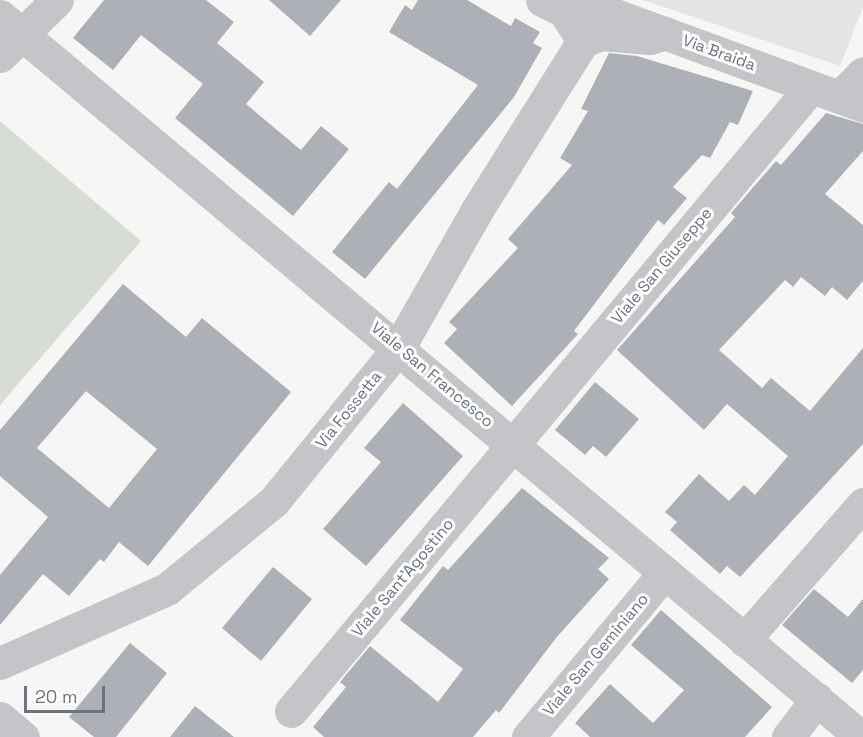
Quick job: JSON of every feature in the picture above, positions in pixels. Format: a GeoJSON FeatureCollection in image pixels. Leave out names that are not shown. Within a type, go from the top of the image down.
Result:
{"type":"FeatureCollection","features":[{"type":"Feature","properties":{"kind":"street"},"geometry":{"type":"LineString","coordinates":[[7,35],[41,19],[57,0]]}},
{"type":"Feature","properties":{"kind":"street"},"geometry":{"type":"LineString","coordinates":[[542,0],[564,11],[584,41],[601,34],[650,38],[665,33]]}},
{"type":"Feature","properties":{"kind":"street","name":"Via Braida"},"geometry":{"type":"LineString","coordinates":[[574,0],[838,97]]}},
{"type":"Feature","properties":{"kind":"street","name":"Viale San Francesco"},"geometry":{"type":"LineString","coordinates":[[7,35],[399,347],[861,737]]}},
{"type":"Feature","properties":{"kind":"street","name":"Via Fossetta"},"geometry":{"type":"LineString","coordinates":[[0,663],[167,589],[274,501],[399,347],[477,210],[584,41]]}},
{"type":"Feature","properties":{"kind":"street","name":"Viale San Giuseppe"},"geometry":{"type":"LineString","coordinates":[[514,444],[863,73]]}},
{"type":"Feature","properties":{"kind":"street","name":"Viale Sant'Agostino"},"geometry":{"type":"LineString","coordinates":[[291,711],[514,444]]}},
{"type":"Feature","properties":{"kind":"street"},"geometry":{"type":"LineString","coordinates":[[744,640],[863,504]]}},
{"type":"Feature","properties":{"kind":"street","name":"Viale San Geminiano"},"geometry":{"type":"LineString","coordinates":[[528,737],[664,573]]}},
{"type":"Feature","properties":{"kind":"street"},"geometry":{"type":"LineString","coordinates":[[788,737],[818,699]]}},
{"type":"Feature","properties":{"kind":"street"},"geometry":{"type":"LineString","coordinates":[[0,718],[23,737]]}},
{"type":"Feature","properties":{"kind":"shaded area"},"geometry":{"type":"Polygon","coordinates":[[[643,0],[863,0],[863,7],[840,66],[643,0]]]}},
{"type":"Feature","properties":{"kind":"shaded area"},"geometry":{"type":"Polygon","coordinates":[[[0,121],[141,241],[0,405],[0,121]]]}},
{"type":"Feature","properties":{"kind":"building"},"geometry":{"type":"Polygon","coordinates":[[[104,0],[206,0],[234,22],[217,43],[264,82],[246,104],[301,150],[321,126],[349,149],[293,216],[175,118],[203,84],[141,35],[113,70],[73,38],[104,0]]]}},
{"type":"Feature","properties":{"kind":"building"},"geometry":{"type":"Polygon","coordinates":[[[269,0],[341,0],[310,36],[269,0]]]}},
{"type":"Feature","properties":{"kind":"building"},"geometry":{"type":"Polygon","coordinates":[[[418,0],[467,0],[511,26],[515,18],[540,32],[533,43],[542,48],[514,97],[365,279],[332,252],[389,182],[397,189],[478,85],[389,32],[405,5],[412,10],[418,0]]]}},
{"type":"Feature","properties":{"kind":"building"},"geometry":{"type":"Polygon","coordinates":[[[609,53],[637,56],[753,91],[738,125],[730,122],[710,158],[702,155],[673,187],[687,198],[664,225],[658,220],[574,331],[578,334],[512,406],[444,343],[457,329],[449,322],[518,248],[508,239],[572,165],[560,158],[588,111],[581,109],[609,53]]]}},
{"type":"Feature","properties":{"kind":"building"},"geometry":{"type":"Polygon","coordinates":[[[826,113],[863,124],[863,151],[825,194],[863,225],[863,281],[847,300],[832,287],[825,296],[801,277],[793,287],[785,280],[719,350],[762,388],[771,378],[810,411],[863,348],[863,444],[740,577],[727,566],[720,574],[670,530],[677,522],[665,512],[699,474],[729,501],[744,485],[755,495],[788,456],[727,404],[704,430],[617,350],[735,217],[731,213],[776,161],[781,165],[826,113]]]}},
{"type":"Feature","properties":{"kind":"building"},"geometry":{"type":"Polygon","coordinates":[[[123,284],[186,337],[202,318],[291,392],[148,566],[119,542],[104,562],[100,559],[69,596],[43,574],[0,625],[0,575],[48,517],[0,476],[0,430],[123,284]],[[86,391],[37,448],[109,508],[157,449],[86,391]]]}},
{"type":"Feature","properties":{"kind":"building"},"geometry":{"type":"Polygon","coordinates":[[[595,382],[639,419],[606,457],[593,446],[585,455],[555,430],[595,382]]]}},
{"type":"Feature","properties":{"kind":"building"},"geometry":{"type":"Polygon","coordinates":[[[403,403],[463,456],[366,566],[323,529],[381,462],[364,448],[403,403]]]}},
{"type":"Feature","properties":{"kind":"building"},"geometry":{"type":"Polygon","coordinates":[[[522,488],[609,558],[598,569],[609,579],[556,638],[499,713],[496,710],[473,737],[324,737],[313,727],[346,687],[340,682],[370,646],[438,702],[463,669],[400,620],[443,566],[448,570],[522,488]]]}},
{"type":"Feature","properties":{"kind":"building"},"geometry":{"type":"Polygon","coordinates":[[[273,567],[312,599],[261,661],[222,628],[273,567]]]}},
{"type":"Feature","properties":{"kind":"building"},"geometry":{"type":"Polygon","coordinates":[[[814,589],[848,617],[863,599],[863,670],[852,683],[782,625],[814,589]]]}},
{"type":"Feature","properties":{"kind":"building"},"geometry":{"type":"Polygon","coordinates":[[[661,610],[772,707],[745,737],[590,737],[575,723],[610,684],[653,723],[684,690],[631,645],[661,610]]]}},
{"type":"Feature","properties":{"kind":"building"},"geometry":{"type":"Polygon","coordinates":[[[130,643],[167,673],[116,737],[94,737],[69,717],[130,643]]]}},
{"type":"Feature","properties":{"kind":"building"},"geometry":{"type":"Polygon","coordinates":[[[195,706],[234,737],[170,737],[195,706]]]}}]}
